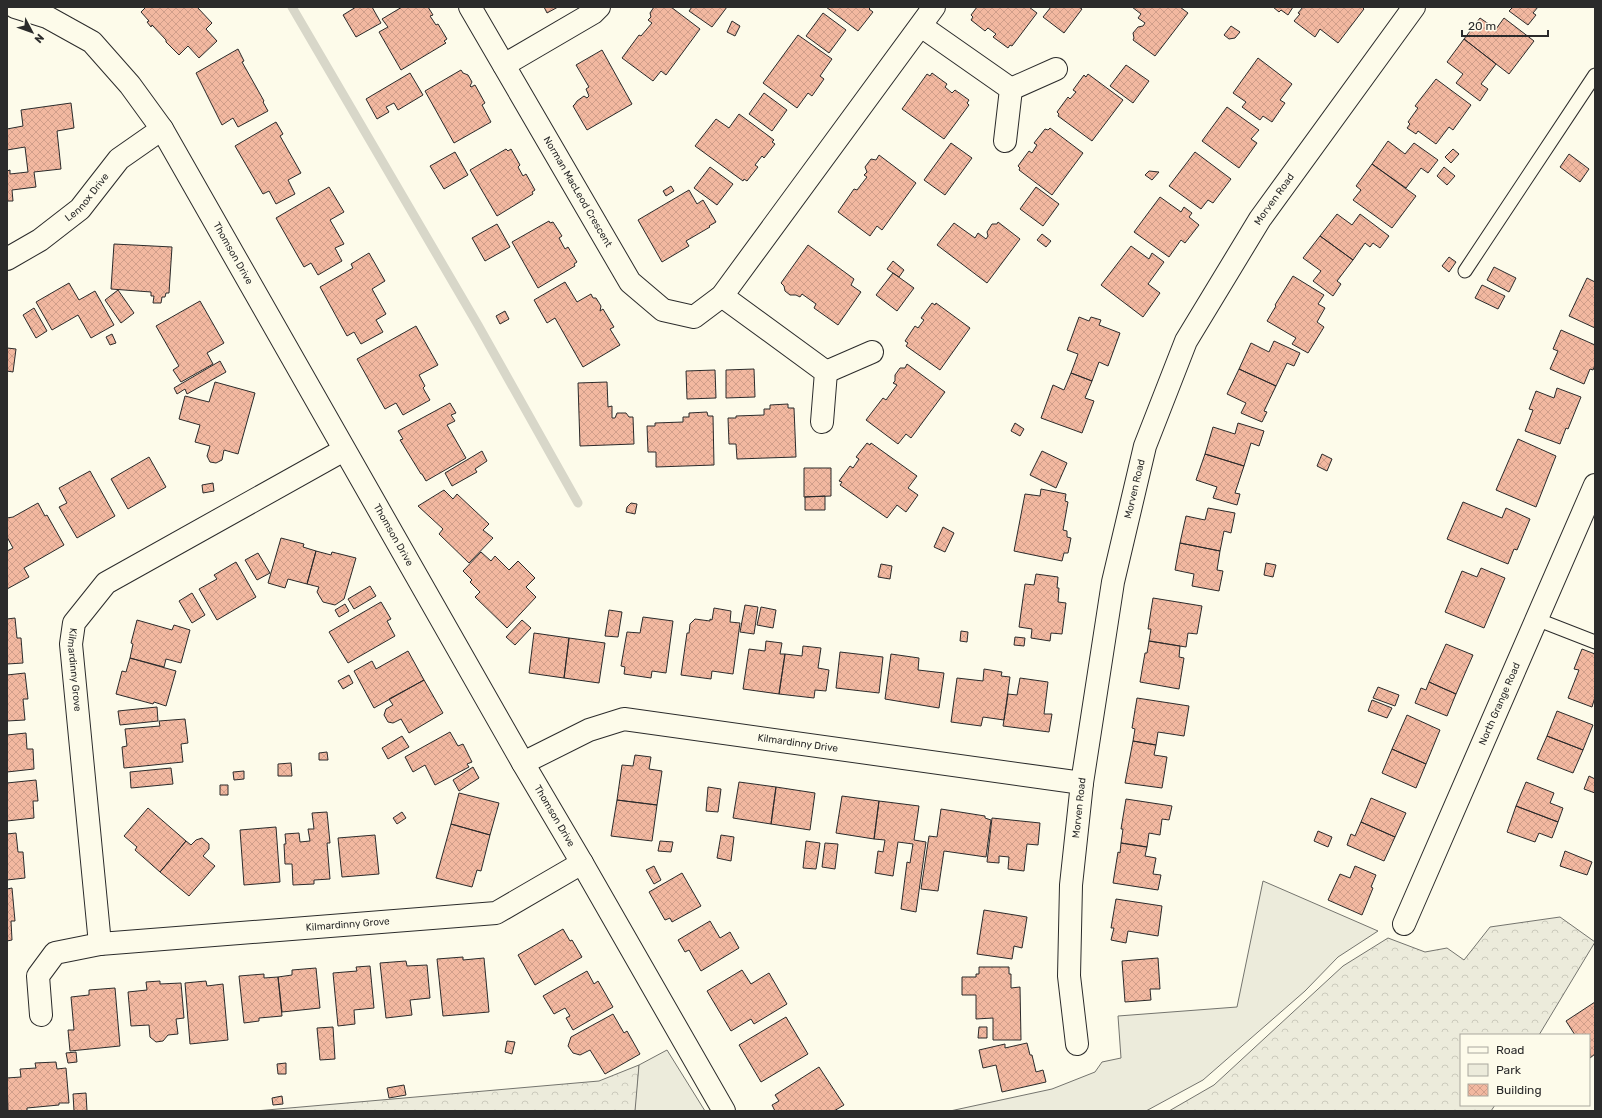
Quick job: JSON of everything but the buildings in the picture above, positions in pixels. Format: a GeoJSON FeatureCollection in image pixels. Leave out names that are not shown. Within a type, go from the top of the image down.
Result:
{"type":"FeatureCollection","features":[{"type":"Feature","properties":{"kind":"street","name":"Thomson Drive"},"geometry":{"type":"LineString","coordinates":[[15,7],[48,17],[92,42],[130,85],[162,130],[523,763],[724,1111]]}},
{"type":"Feature","properties":{"kind":"street","name":"Norman MacLeod Crescent"},"geometry":{"type":"LineString","coordinates":[[470,7],[630,282],[663,310],[694,317],[722,296],[934,7]]}},
{"type":"Feature","properties":{"kind":"street"},"geometry":{"type":"LineString","coordinates":[[504,65],[593,13],[599,7]]}},
{"type":"Feature","properties":{"kind":"street","name":"Morven Road"},"geometry":{"type":"LineString","coordinates":[[1077,1044],[1069,976],[1071,885],[1082,783],[1113,582],[1145,446],[1186,341],[1260,218],[1414,7]]}},
{"type":"Feature","properties":{"kind":"street"},"geometry":{"type":"LineString","coordinates":[[921,26],[1011,89]]}},
{"type":"Feature","properties":{"kind":"street"},"geometry":{"type":"LineString","coordinates":[[1011,89],[1056,69]]}},
{"type":"Feature","properties":{"kind":"street"},"geometry":{"type":"LineString","coordinates":[[1005,141],[1011,89]]}},
{"type":"Feature","properties":{"kind":"street","name":"Lennox Drive"},"geometry":{"type":"LineString","coordinates":[[7,259],[40,240],[80,209],[119,159],[162,130]]}},
{"type":"Feature","properties":{"kind":"street"},"geometry":{"type":"LineString","coordinates":[[722,296],[826,372]]}},
{"type":"Feature","properties":{"kind":"street"},"geometry":{"type":"LineString","coordinates":[[826,372],[872,352]]}},
{"type":"Feature","properties":{"kind":"street"},"geometry":{"type":"LineString","coordinates":[[822,422],[826,372]]}},
{"type":"Feature","properties":{"kind":"street","name":"Kilmardinny Grove"},"geometry":{"type":"LineString","coordinates":[[100,944],[71,644],[74,623],[106,584],[344,450]]}},
{"type":"Feature","properties":{"kind":"street","name":"North Grange Road"},"geometry":{"type":"LineString","coordinates":[[1404,924],[1595,485]]}},
{"type":"Feature","properties":{"kind":"street","name":"Kilmardinny Drive"},"geometry":{"type":"LineString","coordinates":[[523,763],[589,730],[624,719],[1082,783]]}},
{"type":"Feature","properties":{"kind":"street","name":"Kilmardinny Grove"},"geometry":{"type":"LineString","coordinates":[[41,1015],[38,976],[55,953],[100,944],[496,913],[582,863]]}},
{"type":"Feature","properties":{"kind":"lane"},"geometry":{"type":"LineString","coordinates":[[1465,271],[1595,75]]}},
{"type":"Feature","properties":{"kind":"lane"},"geometry":{"type":"LineString","coordinates":[[1536,619],[1595,642]]}},
{"type":"Feature","properties":{"kind":"green space"},"geometry":{"type":"Polygon","coordinates":[[[1263,881],[1378,931],[1338,957],[1305,991],[1203,1080],[1146,1111],[950,1111],[1052,1089],[1095,1072],[1102,1062],[1121,1058],[1118,1016],[1237,1007],[1263,881]]]}},
{"type":"Feature","properties":{"kind":"green space"},"geometry":{"type":"Polygon","coordinates":[[[1560,917],[1595,942],[1540,1034],[1460,1034],[1460,1106],[1494,1106],[1491,1111],[1169,1111],[1214,1085],[1343,966],[1388,938],[1425,952],[1447,948],[1464,960],[1490,927],[1560,917]]]}},
{"type":"Feature","properties":{"kind":"green space"},"geometry":{"type":"Polygon","coordinates":[[[667,1050],[705,1111],[635,1111],[639,1065],[667,1050]]]}},
{"type":"Feature","properties":{"kind":"green space"},"geometry":{"type":"Polygon","coordinates":[[[639,1065],[636,1111],[255,1111],[599,1081],[639,1065]]]}},
{"type":"Feature","properties":{"kind":"waterway"},"geometry":{"type":"LineString","coordinates":[[292,7],[478,325],[578,503]]}}]}
